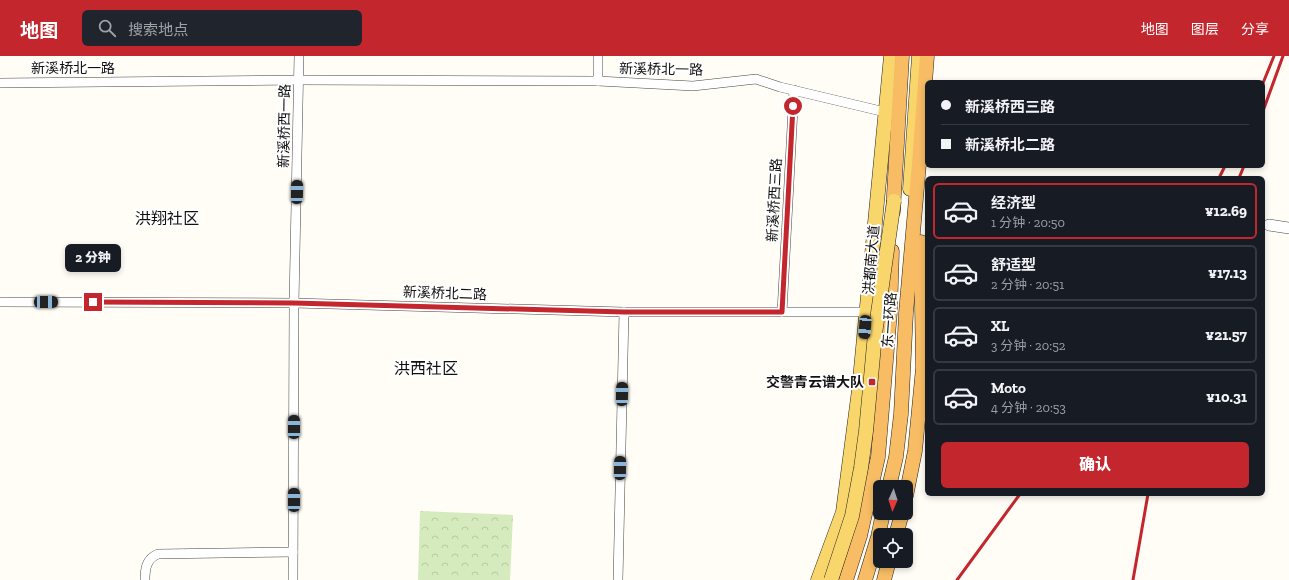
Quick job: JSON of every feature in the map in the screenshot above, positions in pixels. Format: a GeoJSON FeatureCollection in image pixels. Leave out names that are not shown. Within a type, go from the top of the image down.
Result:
{"type":"FeatureCollection","features":[{"type":"Feature","properties":{"kind":"highway","name":"东一环路"},"geometry":{"type":"LineString","coordinates":[[846,580],[860,536],[878,457],[890,312],[894,201],[902,56]]}},
{"type":"Feature","properties":{"kind":"highway","name":"东一环路"},"geometry":{"type":"LineString","coordinates":[[925,80],[927,56]]}},
{"type":"Feature","properties":{"kind":"highway","name":"东一环路"},"geometry":{"type":"LineString","coordinates":[[891,480],[896,457],[901,414],[906,313],[925,83]]}},
{"type":"Feature","properties":{"kind":"highway"},"geometry":{"type":"LineString","coordinates":[[909,480],[915,451],[923,368],[919,164]]}},
{"type":"Feature","properties":{"kind":"highway"},"geometry":{"type":"LineString","coordinates":[[865,580],[883,520]]}},
{"type":"Feature","properties":{"kind":"highway"},"geometry":{"type":"LineString","coordinates":[[884,580],[887,568]]}},
{"type":"Feature","properties":{"kind":"main road","name":"洪都南大道"},"geometry":{"type":"LineString","coordinates":[[818,580],[843,512],[859,390],[891,56]]}},
{"type":"Feature","properties":{"kind":"main road"},"geometry":{"type":"LineString","coordinates":[[890,480],[919,56]]}},
{"type":"Feature","properties":{"kind":"main road"},"geometry":{"type":"LineString","coordinates":[[831,580],[852,516],[861,468],[875,334],[894,201]]}},
{"type":"Feature","properties":{"kind":"main road"},"geometry":{"type":"LineString","coordinates":[[868,580],[873,564]]}},
{"type":"Feature","properties":{"kind":"street","name":"新溪桥西一路"},"geometry":{"type":"LineString","coordinates":[[293,580],[294,303],[299,56]]}},
{"type":"Feature","properties":{"kind":"street"},"geometry":{"type":"LineString","coordinates":[[598,56],[598,81]]}},
{"type":"Feature","properties":{"kind":"street","name":"新溪桥北一路"},"geometry":{"type":"LineString","coordinates":[[0,83],[299,80],[598,81],[693,86],[756,79],[794,90],[885,112]]}},
{"type":"Feature","properties":{"kind":"street","name":"新溪桥西三路"},"geometry":{"type":"LineString","coordinates":[[782,312],[794,90]]}},
{"type":"Feature","properties":{"kind":"street"},"geometry":{"type":"LineString","coordinates":[[1269,225],[1289,228]]}},
{"type":"Feature","properties":{"kind":"street","name":"新溪桥北二路"},"geometry":{"type":"LineString","coordinates":[[0,302],[294,303],[624,312],[890,312]]}},
{"type":"Feature","properties":{"kind":"street"},"geometry":{"type":"LineString","coordinates":[[618,580],[624,312]]}},
{"type":"Feature","properties":{"kind":"street"},"geometry":{"type":"LineString","coordinates":[[145,580],[147,564],[150,559],[158,554],[293,552]]}},
{"type":"Feature","properties":{"kind":"green space"},"geometry":{"type":"Polygon","coordinates":[[[420,511],[513,515],[510,580],[418,580],[420,511]]]}},
{"type":"Feature","properties":{"kind":"railway"},"geometry":{"type":"LineString","coordinates":[[1264,80],[1274,56]]}},
{"type":"Feature","properties":{"kind":"railway"},"geometry":{"type":"LineString","coordinates":[[1265,106],[1283,56]]}},
{"type":"Feature","properties":{"kind":"railway"},"geometry":{"type":"LineString","coordinates":[[1220,176],[1224,168]]}},
{"type":"Feature","properties":{"kind":"railway"},"geometry":{"type":"LineString","coordinates":[[1240,176],[1243,168]]}},
{"type":"Feature","properties":{"kind":"railway"},"geometry":{"type":"LineString","coordinates":[[957,580],[1019,496]]}},
{"type":"Feature","properties":{"kind":"railway"},"geometry":{"type":"LineString","coordinates":[[1133,580],[1148,496]]}},
{"type":"Feature","properties":{"kind":"place","name":"交警青云谱大队"},"geometry":{"type":"Point","coordinates":[872,382]}},
{"type":"Feature","properties":{"kind":"district","name":"洪翔社区"},"geometry":{"type":"Point","coordinates":[167,218]}},
{"type":"Feature","properties":{"kind":"district","name":"洪西社区"},"geometry":{"type":"Point","coordinates":[426,368]}},
{"type":"Feature","properties":{"kind":"route"},"geometry":{"type":"LineString","coordinates":[[93,302],[294,303],[624,312],[782,312],[793,106]]}}]}
